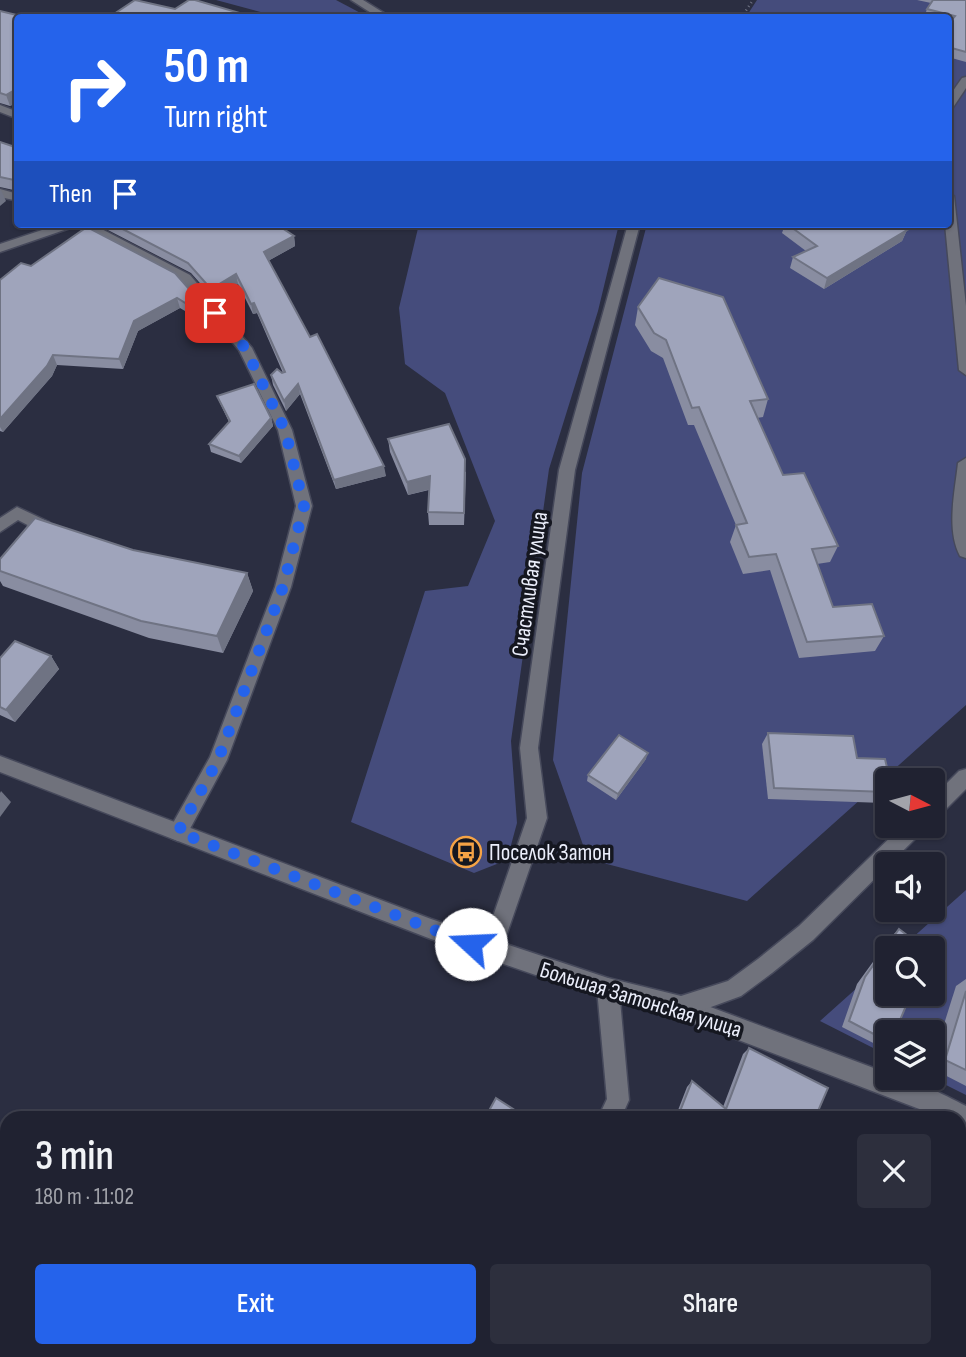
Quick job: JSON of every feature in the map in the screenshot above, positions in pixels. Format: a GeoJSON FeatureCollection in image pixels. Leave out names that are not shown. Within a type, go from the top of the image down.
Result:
{"type":"FeatureCollection","features":[{"type":"Feature","properties":{"kind":"street"},"geometry":{"type":"LineString","coordinates":[[356,0],[380,14]]}},
{"type":"Feature","properties":{"kind":"street"},"geometry":{"type":"LineString","coordinates":[[952,101],[966,80]]}},
{"type":"Feature","properties":{"kind":"street"},"geometry":{"type":"LineString","coordinates":[[0,247],[59,228]]}},
{"type":"Feature","properties":{"kind":"street"},"geometry":{"type":"LineString","coordinates":[[91,228],[185,278],[245,348],[285,430],[304,506],[283,587],[218,760],[178,832]]}},
{"type":"Feature","properties":{"kind":"street","name":"Счастливая улица"},"geometry":{"type":"LineString","coordinates":[[491,951],[537,818],[529,748],[567,470],[633,228]]}},
{"type":"Feature","properties":{"kind":"street"},"geometry":{"type":"LineString","coordinates":[[951,228],[966,370]]}},
{"type":"Feature","properties":{"kind":"street"},"geometry":{"type":"LineString","coordinates":[[966,463],[961,504],[966,552]]}},
{"type":"Feature","properties":{"kind":"street"},"geometry":{"type":"LineString","coordinates":[[0,526],[17,513],[43,526]]}},
{"type":"Feature","properties":{"kind":"street","name":"Большая Затонская улица"},"geometry":{"type":"LineString","coordinates":[[0,764],[491,951],[608,989],[681,1007],[952,1111]]}},
{"type":"Feature","properties":{"kind":"street"},"geometry":{"type":"LineString","coordinates":[[945,797],[966,777]]}},
{"type":"Feature","properties":{"kind":"street"},"geometry":{"type":"LineString","coordinates":[[681,1007],[734,989],[765,966],[806,933],[903,838]]}},
{"type":"Feature","properties":{"kind":"street"},"geometry":{"type":"LineString","coordinates":[[608,989],[618,1100],[612,1111]]}},
{"type":"Feature","properties":{"kind":"shaded area"},"geometry":{"type":"Polygon","coordinates":[[[216,0],[336,0],[362,14],[268,14],[216,0]]]}},
{"type":"Feature","properties":{"kind":"shaded area"},"geometry":{"type":"Polygon","coordinates":[[[757,0],[966,0],[966,705],[896,768],[875,768],[875,786],[747,901],[588,859],[553,760],[582,473],[646,228],[952,228],[952,14],[748,14],[757,0]]]}},
{"type":"Feature","properties":{"kind":"shaded area"},"geometry":{"type":"Polygon","coordinates":[[[418,228],[618,228],[598,311],[549,469],[511,741],[517,823],[507,860],[474,873],[351,822],[425,591],[468,586],[495,521],[445,393],[405,364],[399,308],[418,228]]]}},
{"type":"Feature","properties":{"kind":"shaded area"},"geometry":{"type":"Polygon","coordinates":[[[966,890],[966,1095],[945,1084],[945,1020],[875,1020],[875,1049],[820,1021],[875,972],[875,1006],[945,1006],[945,936],[914,936],[930,922],[945,922],[945,909],[966,890]]]}},
{"type":"Feature","properties":{"kind":"building"},"geometry":{"type":"Polygon","coordinates":[[[135,0],[175,9],[189,0],[195,0],[243,14],[114,14],[135,0]]]}},
{"type":"Feature","properties":{"kind":"building"},"geometry":{"type":"Polygon","coordinates":[[[933,0],[966,0],[966,52],[952,48],[952,19],[955,16],[927,9],[933,0]]]}},
{"type":"Feature","properties":{"kind":"building"},"geometry":{"type":"Polygon","coordinates":[[[0,11],[14,14],[14,90],[6,95],[0,93],[0,11]]]}},
{"type":"Feature","properties":{"kind":"building"},"geometry":{"type":"Polygon","coordinates":[[[0,142],[14,147],[14,180],[0,177],[0,142]]]}},
{"type":"Feature","properties":{"kind":"building"},"geometry":{"type":"Polygon","coordinates":[[[89,228],[175,273],[197,298],[187,304],[177,298],[134,321],[119,359],[53,355],[47,366],[0,419],[0,280],[21,263],[31,266],[89,228]]]}},
{"type":"Feature","properties":{"kind":"building"},"geometry":{"type":"Polygon","coordinates":[[[121,228],[282,228],[294,236],[264,252],[310,337],[317,334],[384,466],[334,480],[298,384],[284,401],[271,375],[277,369],[285,372],[254,303],[251,304],[236,274],[211,289],[188,263],[121,228]]]}},
{"type":"Feature","properties":{"kind":"building"},"geometry":{"type":"Polygon","coordinates":[[[792,228],[907,230],[827,278],[793,257],[817,246],[792,228]]]}},
{"type":"Feature","properties":{"kind":"building"},"geometry":{"type":"Polygon","coordinates":[[[659,278],[723,297],[768,399],[750,401],[783,475],[804,473],[838,546],[812,549],[833,607],[872,604],[884,636],[807,642],[776,554],[749,557],[736,525],[747,523],[699,407],[692,408],[666,340],[654,333],[638,307],[659,278]]]}},
{"type":"Feature","properties":{"kind":"building"},"geometry":{"type":"Polygon","coordinates":[[[254,384],[271,418],[239,456],[209,444],[230,421],[217,396],[254,384]]]}},
{"type":"Feature","properties":{"kind":"building"},"geometry":{"type":"Polygon","coordinates":[[[449,424],[465,459],[464,513],[428,512],[430,476],[407,482],[388,439],[449,424]]]}},
{"type":"Feature","properties":{"kind":"building"},"geometry":{"type":"Polygon","coordinates":[[[35,518],[133,550],[247,573],[217,636],[141,621],[0,571],[0,559],[35,518]]]}},
{"type":"Feature","properties":{"kind":"building"},"geometry":{"type":"Polygon","coordinates":[[[15,641],[51,656],[6,710],[0,707],[0,658],[15,641]]]}},
{"type":"Feature","properties":{"kind":"building"},"geometry":{"type":"Polygon","coordinates":[[[768,733],[853,736],[857,758],[885,759],[887,768],[875,768],[875,792],[774,788],[768,733]]]}},
{"type":"Feature","properties":{"kind":"building"},"geometry":{"type":"Polygon","coordinates":[[[619,735],[648,753],[618,794],[588,775],[619,735]]]}},
{"type":"Feature","properties":{"kind":"building"},"geometry":{"type":"Polygon","coordinates":[[[899,929],[908,936],[894,936],[899,929]]]}},
{"type":"Feature","properties":{"kind":"building"},"geometry":{"type":"Polygon","coordinates":[[[875,963],[875,1006],[906,1006],[900,1020],[875,1020],[875,1035],[849,1021],[865,977],[875,963]]]}},
{"type":"Feature","properties":{"kind":"building"},"geometry":{"type":"Polygon","coordinates":[[[966,991],[966,1070],[945,1060],[966,991]]]}},
{"type":"Feature","properties":{"kind":"building"},"geometry":{"type":"Polygon","coordinates":[[[749,1048],[828,1088],[818,1111],[680,1111],[692,1081],[726,1109],[749,1048]]]}},
{"type":"Feature","properties":{"kind":"building"},"geometry":{"type":"Polygon","coordinates":[[[496,1098],[516,1111],[489,1111],[496,1098]]]}},
{"type":"Feature","properties":{"kind":"place","name":"Поселок Затон"},"geometry":{"type":"Point","coordinates":[466,852]}},
{"type":"Feature","properties":{"kind":"route"},"geometry":{"type":"LineString","coordinates":[[215,313],[245,348],[285,430],[304,506],[283,587],[218,760],[178,832],[471,944]]}}]}
